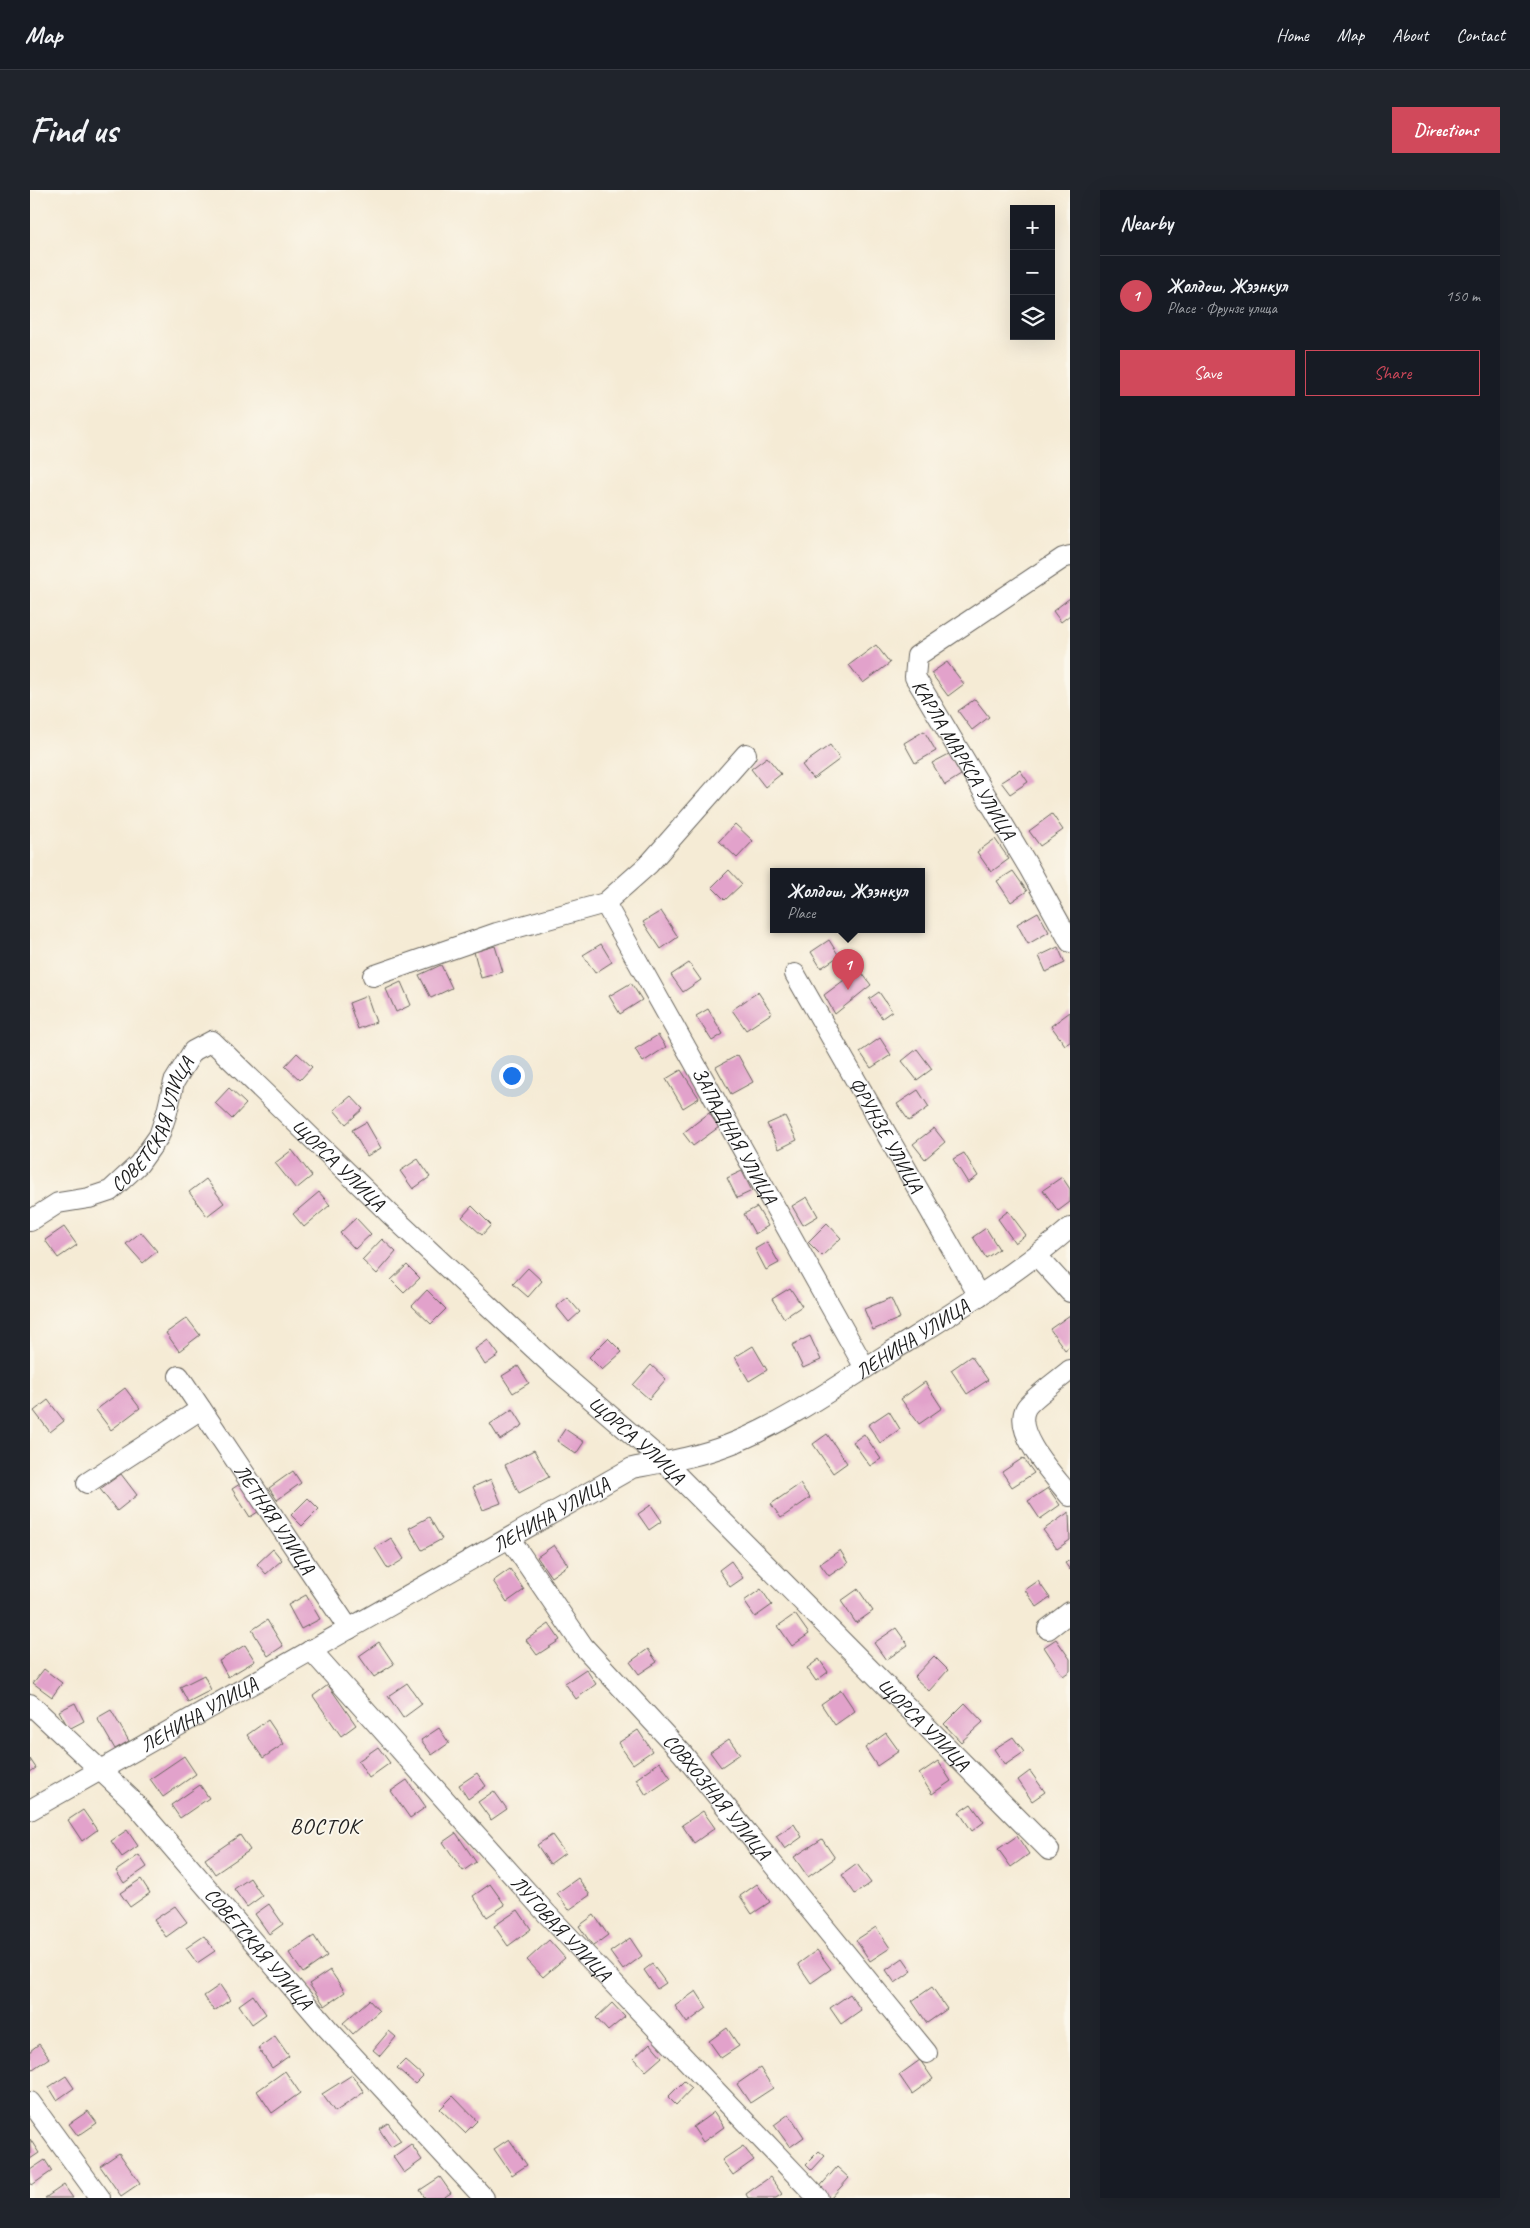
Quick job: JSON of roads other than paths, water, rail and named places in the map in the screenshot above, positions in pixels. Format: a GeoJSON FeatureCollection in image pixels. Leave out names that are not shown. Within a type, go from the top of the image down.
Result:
{"type":"FeatureCollection","features":[{"type":"Feature","properties":{"kind":"street","name":"КАРЛА МАРКСА УЛИЦА"},"geometry":{"type":"LineString","coordinates":[[1070,556],[1063,558],[917,656],[915,677],[1028,866],[1070,942]]}},
{"type":"Feature","properties":{"kind":"street"},"geometry":{"type":"LineString","coordinates":[[373,976],[497,933],[605,904],[649,864],[746,754]]}},
{"type":"Feature","properties":{"kind":"street","name":"ЗАПАДНАЯ УЛИЦА"},"geometry":{"type":"LineString","coordinates":[[605,904],[865,1368]]}},
{"type":"Feature","properties":{"kind":"street","name":"ФРУНЗЕ УЛИЦА"},"geometry":{"type":"LineString","coordinates":[[796,974],[979,1296]]}},
{"type":"Feature","properties":{"kind":"street","name":"СОВЕТСКАЯ УЛИЦА"},"geometry":{"type":"LineString","coordinates":[[30,1220],[58,1203],[89,1198],[110,1191],[138,1164],[159,1136],[174,1082],[193,1051],[212,1041]]}},
{"type":"Feature","properties":{"kind":"street","name":"ЩОРСА УЛИЦА"},"geometry":{"type":"LineString","coordinates":[[212,1041],[391,1215],[556,1369],[664,1462],[1049,1850]]}},
{"type":"Feature","properties":{"kind":"street","name":"ЛЕНИНА УЛИЦА"},"geometry":{"type":"LineString","coordinates":[[30,1810],[632,1468],[703,1454],[763,1430],[979,1296],[1037,1256],[1070,1228]]}},
{"type":"Feature","properties":{"kind":"street"},"geometry":{"type":"LineString","coordinates":[[1037,1256],[1070,1292]]}},
{"type":"Feature","properties":{"kind":"street"},"geometry":{"type":"LineString","coordinates":[[1070,1370],[1026,1407],[1022,1423],[1029,1442],[1070,1496]]}},
{"type":"Feature","properties":{"kind":"street","name":"ЛЕТНЯЯ УЛИЦА"},"geometry":{"type":"LineString","coordinates":[[179,1376],[349,1630]]}},
{"type":"Feature","properties":{"kind":"street"},"geometry":{"type":"LineString","coordinates":[[87,1483],[201,1409]]}},
{"type":"Feature","properties":{"kind":"street","name":"СОВХОЗНАЯ УЛИЦА"},"geometry":{"type":"LineString","coordinates":[[510,1539],[583,1646],[682,1753],[927,2053]]}},
{"type":"Feature","properties":{"kind":"street"},"geometry":{"type":"LineString","coordinates":[[1048,1629],[1070,1612]]}},
{"type":"Feature","properties":{"kind":"street","name":"ЛУГОВАЯ УЛИЦА"},"geometry":{"type":"LineString","coordinates":[[311,1650],[547,1914],[818,2198]]}},
{"type":"Feature","properties":{"kind":"street","name":"СОВЕТСКАЯ УЛИЦА"},"geometry":{"type":"LineString","coordinates":[[30,1704],[131,1799],[328,2029],[484,2198]]}},
{"type":"Feature","properties":{"kind":"street"},"geometry":{"type":"LineString","coordinates":[[30,2102],[100,2198]]}},
{"type":"Feature","properties":{"kind":"place","name":"Жолдош, Жээнкул"},"geometry":{"type":"Point","coordinates":[848,990]}},
{"type":"Feature","properties":{"kind":"district","name":"ВОСТОК"},"geometry":{"type":"Point","coordinates":[325,1825]}}]}
